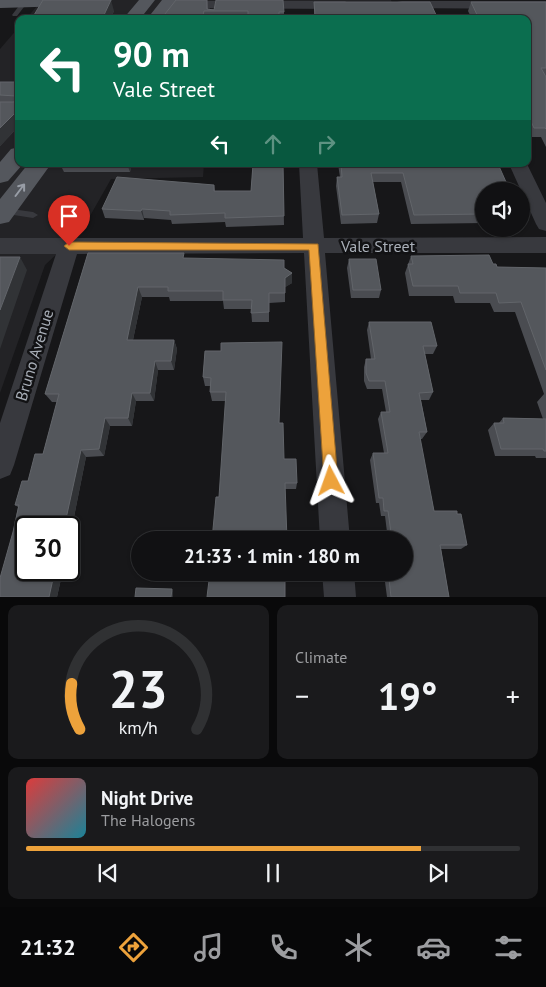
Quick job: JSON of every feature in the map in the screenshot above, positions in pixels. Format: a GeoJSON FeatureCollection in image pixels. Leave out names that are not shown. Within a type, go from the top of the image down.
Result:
{"type":"FeatureCollection","features":[{"type":"Feature","properties":{"kind":"main road"},"geometry":{"type":"LineString","coordinates":[[0,3],[20,9],[96,0]]}},
{"type":"Feature","properties":{"kind":"main road"},"geometry":{"type":"LineString","coordinates":[[135,15],[148,0]]}},
{"type":"Feature","properties":{"kind":"main road"},"geometry":{"type":"LineString","coordinates":[[158,15],[168,3]]}},
{"type":"Feature","properties":{"kind":"main road"},"geometry":{"type":"LineString","coordinates":[[0,176],[15,159]]}},
{"type":"Feature","properties":{"kind":"main road"},"geometry":{"type":"LineString","coordinates":[[2,214],[38,167]]}},
{"type":"Feature","properties":{"kind":"street"},"geometry":{"type":"LineString","coordinates":[[168,3],[213,8],[278,3],[298,12],[355,5]]}},
{"type":"Feature","properties":{"kind":"street"},"geometry":{"type":"LineString","coordinates":[[384,5],[403,3],[546,6]]}},
{"type":"Feature","properties":{"kind":"street"},"geometry":{"type":"LineString","coordinates":[[445,5],[449,15]]}},
{"type":"Feature","properties":{"kind":"street"},"geometry":{"type":"LineString","coordinates":[[308,167],[334,531]]}},
{"type":"Feature","properties":{"kind":"street"},"geometry":{"type":"LineString","coordinates":[[519,167],[546,224]]}},
{"type":"Feature","properties":{"kind":"street","name":"Vale Street"},"geometry":{"type":"LineString","coordinates":[[0,246],[546,245]]}},
{"type":"Feature","properties":{"kind":"street","name":"Bruno Avenue"},"geometry":{"type":"LineString","coordinates":[[0,465],[69,246]]}},
{"type":"Feature","properties":{"kind":"street"},"geometry":{"type":"LineString","coordinates":[[339,581],[340,597]]}},
{"type":"Feature","properties":{"kind":"lane"},"geometry":{"type":"LineString","coordinates":[[2,214],[33,215]]}},
{"type":"Feature","properties":{"kind":"shaded area"},"geometry":{"type":"Polygon","coordinates":[[[69,0],[391,0],[392,3],[212,3],[208,15],[29,15],[37,6],[69,0]]]}},
{"type":"Feature","properties":{"kind":"shaded area"},"geometry":{"type":"Polygon","coordinates":[[[15,32],[15,167],[204,167],[203,177],[111,179],[82,230],[45,265],[0,393],[0,49],[15,32]]]}},
{"type":"Feature","properties":{"kind":"building"},"geometry":{"type":"Polygon","coordinates":[[[43,0],[111,0],[104,15],[34,15],[43,0]]]}},
{"type":"Feature","properties":{"kind":"building"},"geometry":{"type":"Polygon","coordinates":[[[176,0],[207,0],[207,9],[214,10],[216,0],[283,0],[284,12],[279,12],[279,15],[248,15],[248,11],[204,11],[203,15],[164,15],[176,0]]]}},
{"type":"Feature","properties":{"kind":"building"},"geometry":{"type":"Polygon","coordinates":[[[314,2],[430,2],[436,15],[322,15],[315,15],[314,2]]]}},
{"type":"Feature","properties":{"kind":"building"},"geometry":{"type":"Polygon","coordinates":[[[471,2],[546,2],[546,68],[541,68],[546,77],[546,129],[534,128],[531,122],[531,15],[477,15],[471,2]]]}},
{"type":"Feature","properties":{"kind":"building"},"geometry":{"type":"Polygon","coordinates":[[[0,82],[15,82],[15,96],[0,95],[0,82]]]}},
{"type":"Feature","properties":{"kind":"building"},"geometry":{"type":"Polygon","coordinates":[[[15,99],[15,113],[0,128],[0,102],[14,102],[15,99]]]}},
{"type":"Feature","properties":{"kind":"building"},"geometry":{"type":"Polygon","coordinates":[[[253,167],[283,167],[284,216],[225,218],[225,213],[170,215],[170,211],[102,209],[117,177],[214,185],[214,191],[251,191],[253,167]]]}},
{"type":"Feature","properties":{"kind":"building"},"geometry":{"type":"Polygon","coordinates":[[[341,167],[499,167],[506,182],[475,182],[475,214],[414,215],[403,173],[371,173],[379,214],[342,215],[337,177],[342,177],[341,167]]]}},
{"type":"Feature","properties":{"kind":"building"},"geometry":{"type":"Polygon","coordinates":[[[88,253],[184,253],[183,258],[284,260],[284,268],[292,273],[285,278],[285,293],[269,293],[269,312],[251,313],[252,300],[223,300],[223,291],[168,291],[168,287],[138,287],[127,340],[174,340],[171,361],[155,361],[150,393],[132,393],[128,418],[105,418],[99,449],[81,450],[67,516],[17,516],[19,505],[15,505],[22,481],[28,481],[35,454],[43,454],[59,394],[45,394],[88,253]]]}},
{"type":"Feature","properties":{"kind":"building"},"geometry":{"type":"Polygon","coordinates":[[[489,255],[493,264],[496,264],[497,267],[546,268],[546,370],[521,302],[499,303],[496,293],[460,293],[458,286],[413,286],[408,264],[413,264],[411,256],[489,255]]]}},
{"type":"Feature","properties":{"kind":"building"},"geometry":{"type":"Polygon","coordinates":[[[0,257],[20,257],[0,310],[0,257]]]}},
{"type":"Feature","properties":{"kind":"building"},"geometry":{"type":"Polygon","coordinates":[[[349,259],[376,259],[381,290],[353,290],[349,259]]]}},
{"type":"Feature","properties":{"kind":"building"},"geometry":{"type":"Polygon","coordinates":[[[369,322],[431,322],[437,346],[423,346],[433,392],[419,393],[427,432],[419,432],[434,511],[457,511],[457,514],[461,514],[467,545],[440,545],[449,597],[391,597],[389,581],[413,581],[413,531],[391,531],[388,511],[384,511],[383,498],[379,498],[373,453],[388,453],[381,412],[390,412],[385,381],[369,381],[366,373],[366,359],[375,359],[369,322]]]}},
{"type":"Feature","properties":{"kind":"building"},"geometry":{"type":"Polygon","coordinates":[[[282,342],[279,423],[283,423],[284,459],[296,459],[297,483],[285,483],[287,531],[213,531],[216,497],[219,497],[226,392],[210,392],[211,378],[203,377],[205,351],[221,351],[221,343],[282,342]]]}},
{"type":"Feature","properties":{"kind":"building"},"geometry":{"type":"Polygon","coordinates":[[[503,418],[546,419],[546,451],[543,449],[501,449],[494,423],[504,423],[503,418]]]}},
{"type":"Feature","properties":{"kind":"building"},"geometry":{"type":"Polygon","coordinates":[[[15,523],[15,581],[53,581],[49,597],[0,597],[0,578],[15,523]]]}},
{"type":"Feature","properties":{"kind":"building"},"geometry":{"type":"Polygon","coordinates":[[[209,581],[285,581],[285,597],[207,597],[209,581]]]}},
{"type":"Feature","properties":{"kind":"building"},"geometry":{"type":"Polygon","coordinates":[[[136,588],[172,589],[171,597],[135,597],[136,588]]]}},
{"type":"Feature","properties":{"kind":"route"},"geometry":{"type":"LineString","coordinates":[[69,246],[314,246],[331,481]]}}]}
